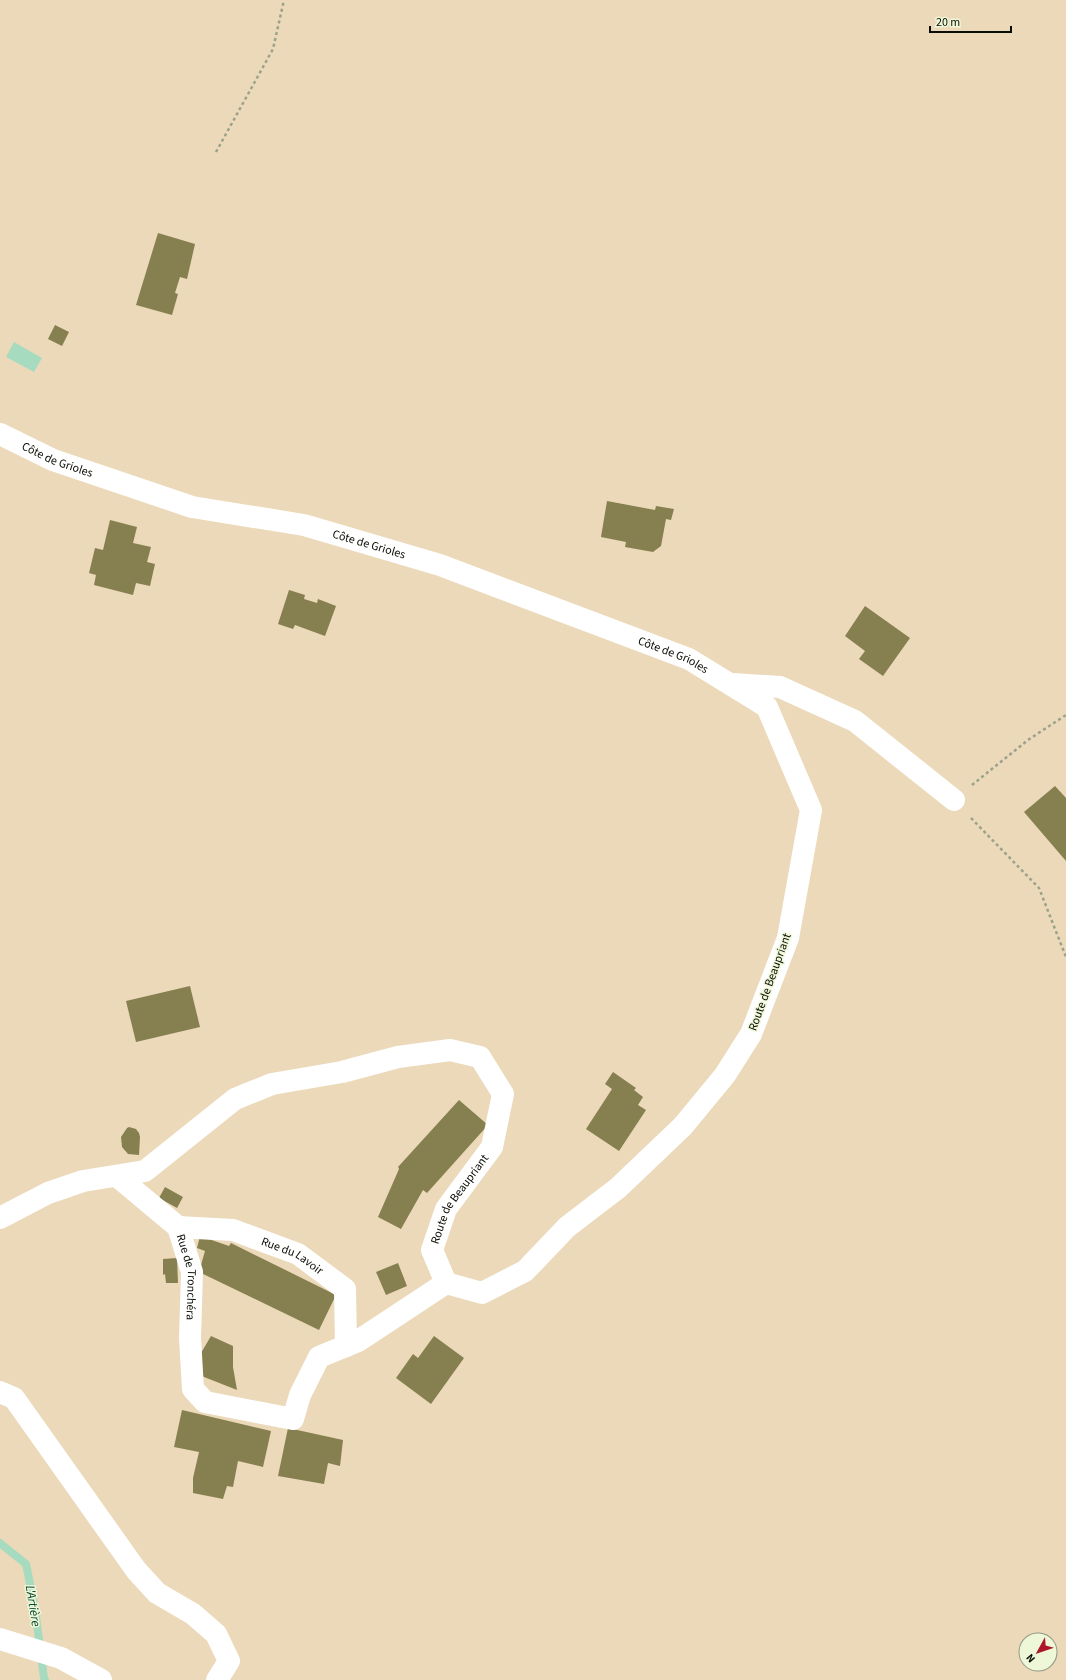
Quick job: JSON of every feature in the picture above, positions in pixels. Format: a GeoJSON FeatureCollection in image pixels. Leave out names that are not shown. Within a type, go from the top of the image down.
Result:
{"type":"FeatureCollection","features":[{"type":"Feature","properties":{"kind":"street","name":"Côte de Grioles"},"geometry":{"type":"LineString","coordinates":[[0,434],[53,460],[192,507],[304,525],[440,565],[689,659],[729,684]]}},
{"type":"Feature","properties":{"kind":"street"},"geometry":{"type":"LineString","coordinates":[[729,684],[780,687],[856,721],[954,800]]}},
{"type":"Feature","properties":{"kind":"street","name":"Route de Beaupriant"},"geometry":{"type":"LineString","coordinates":[[0,1218],[48,1193],[83,1181],[145,1171],[235,1099],[272,1084],[342,1072],[398,1057],[450,1050],[480,1057],[503,1094],[492,1147],[446,1209],[432,1250],[446,1283],[482,1293],[526,1271],[567,1228],[618,1188],[683,1126],[725,1075],[751,1034],[788,938],[811,810],[767,707],[729,684]]}},
{"type":"Feature","properties":{"kind":"street","name":"Rue de Tronchéra"},"geometry":{"type":"LineString","coordinates":[[117,1176],[178,1227],[192,1272],[190,1338],[193,1389],[205,1402],[293,1419],[300,1395],[320,1357],[346,1346]]}},
{"type":"Feature","properties":{"kind":"street","name":"Rue du Lavoir"},"geometry":{"type":"LineString","coordinates":[[178,1227],[233,1230],[298,1254],[345,1290],[346,1346]]}},
{"type":"Feature","properties":{"kind":"street"},"geometry":{"type":"LineString","coordinates":[[346,1346],[358,1341],[446,1283]]}},
{"type":"Feature","properties":{"kind":"street"},"geometry":{"type":"LineString","coordinates":[[0,1392],[14,1398],[136,1570],[157,1593],[193,1614],[216,1634],[229,1661],[217,1680]]}},
{"type":"Feature","properties":{"kind":"street"},"geometry":{"type":"LineString","coordinates":[[0,1639],[61,1658],[101,1680]]}},
{"type":"Feature","properties":{"kind":"path"},"geometry":{"type":"LineString","coordinates":[[216,152],[273,49],[284,0]]}},
{"type":"Feature","properties":{"kind":"path"},"geometry":{"type":"LineString","coordinates":[[1066,715],[1028,740],[954,800],[1038,888],[1066,957]]}},
{"type":"Feature","properties":{"kind":"shaded area"},"geometry":{"type":"Polygon","coordinates":[[[0,0],[1066,0],[1066,1680],[0,1680],[0,0]]]}},
{"type":"Feature","properties":{"kind":"shaded area"},"geometry":{"type":"Polygon","coordinates":[[[14,342],[42,358],[34,372],[6,357],[14,342]]]}},
{"type":"Feature","properties":{"kind":"building"},"geometry":{"type":"Polygon","coordinates":[[[158,233],[195,244],[187,279],[180,277],[175,293],[178,294],[172,315],[136,305],[158,233]]]}},
{"type":"Feature","properties":{"kind":"building"},"geometry":{"type":"Polygon","coordinates":[[[55,325],[69,332],[62,346],[48,339],[55,325]]]}},
{"type":"Feature","properties":{"kind":"building"},"geometry":{"type":"Polygon","coordinates":[[[607,501],[655,510],[656,506],[674,509],[671,520],[666,519],[661,546],[653,552],[625,547],[626,542],[601,537],[607,501]]]}},
{"type":"Feature","properties":{"kind":"building"},"geometry":{"type":"Polygon","coordinates":[[[110,520],[137,527],[133,543],[151,547],[147,562],[155,564],[150,586],[136,583],[133,595],[94,585],[96,575],[89,573],[95,548],[103,550],[110,520]]]}},
{"type":"Feature","properties":{"kind":"building"},"geometry":{"type":"Polygon","coordinates":[[[289,590],[305,595],[304,599],[317,603],[318,599],[336,606],[325,636],[295,625],[293,629],[278,624],[289,590]]]}},
{"type":"Feature","properties":{"kind":"building"},"geometry":{"type":"Polygon","coordinates":[[[865,606],[910,638],[883,676],[859,659],[865,651],[845,636],[865,606]]]}},
{"type":"Feature","properties":{"kind":"building"},"geometry":{"type":"Polygon","coordinates":[[[1055,786],[1066,798],[1066,861],[1024,812],[1055,786]]]}},
{"type":"Feature","properties":{"kind":"building"},"geometry":{"type":"Polygon","coordinates":[[[190,986],[200,1027],[136,1042],[126,1001],[190,986]]]}},
{"type":"Feature","properties":{"kind":"building"},"geometry":{"type":"Polygon","coordinates":[[[613,1072],[636,1088],[634,1090],[643,1097],[638,1105],[646,1110],[619,1151],[586,1129],[612,1089],[605,1084],[613,1072]]]}},
{"type":"Feature","properties":{"kind":"building"},"geometry":{"type":"Polygon","coordinates":[[[459,1100],[488,1125],[427,1193],[423,1190],[401,1229],[378,1217],[399,1169],[398,1167],[459,1100]]]}},
{"type":"Feature","properties":{"kind":"building"},"geometry":{"type":"Polygon","coordinates":[[[129,1127],[136,1129],[139,1133],[139,1155],[128,1154],[122,1147],[121,1137],[129,1127]]]}},
{"type":"Feature","properties":{"kind":"building"},"geometry":{"type":"Polygon","coordinates":[[[165,1187],[183,1197],[177,1208],[159,1198],[165,1187]]]}},
{"type":"Feature","properties":{"kind":"building"},"geometry":{"type":"Polygon","coordinates":[[[200,1236],[229,1246],[231,1243],[336,1295],[319,1330],[199,1272],[205,1251],[197,1248],[200,1236]]]}},
{"type":"Feature","properties":{"kind":"building"},"geometry":{"type":"Polygon","coordinates":[[[177,1258],[178,1283],[166,1283],[165,1274],[163,1275],[163,1259],[177,1258]]]}},
{"type":"Feature","properties":{"kind":"building"},"geometry":{"type":"Polygon","coordinates":[[[398,1263],[407,1286],[386,1295],[376,1272],[398,1263]]]}},
{"type":"Feature","properties":{"kind":"building"},"geometry":{"type":"Polygon","coordinates":[[[211,1336],[233,1346],[233,1367],[237,1390],[199,1375],[201,1353],[211,1336]]]}},
{"type":"Feature","properties":{"kind":"building"},"geometry":{"type":"Polygon","coordinates":[[[434,1336],[464,1358],[431,1404],[396,1378],[413,1354],[418,1358],[434,1336]]]}},
{"type":"Feature","properties":{"kind":"building"},"geometry":{"type":"Polygon","coordinates":[[[182,1410],[271,1431],[263,1467],[238,1461],[233,1487],[227,1486],[223,1499],[193,1493],[193,1478],[199,1452],[174,1447],[182,1410]]]}},
{"type":"Feature","properties":{"kind":"building"},"geometry":{"type":"Polygon","coordinates":[[[288,1428],[343,1440],[340,1466],[328,1463],[324,1484],[278,1476],[288,1428]]]}},
{"type":"Feature","properties":{"kind":"waterway","name":"L'Artière"},"geometry":{"type":"LineString","coordinates":[[0,1543],[26,1564],[35,1609],[45,1680]]}}]}
